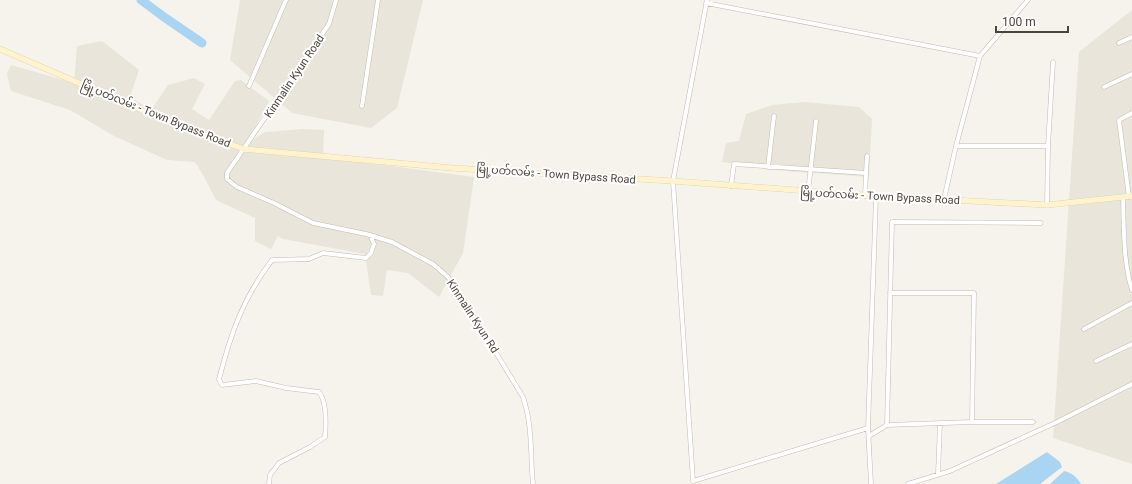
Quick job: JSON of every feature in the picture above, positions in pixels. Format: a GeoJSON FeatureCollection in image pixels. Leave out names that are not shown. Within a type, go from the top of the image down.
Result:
{"type":"FeatureCollection","features":[{"type":"Feature","properties":{"kind":"main road","name":"မြို့ပတ်လမ်း - Town Bypass Road"},"geometry":{"type":"LineString","coordinates":[[0,49],[146,112],[198,133],[244,149],[452,168],[673,181],[865,196],[1047,205],[1131,196]]}},
{"type":"Feature","properties":{"kind":"street"},"geometry":{"type":"LineString","coordinates":[[250,86],[286,0]]}},
{"type":"Feature","properties":{"kind":"street","name":"Kinmalin Kyun Road"},"geometry":{"type":"LineString","coordinates":[[244,149],[329,24],[336,0]]}},
{"type":"Feature","properties":{"kind":"street"},"geometry":{"type":"LineString","coordinates":[[362,106],[378,0]]}},
{"type":"Feature","properties":{"kind":"street"},"geometry":{"type":"LineString","coordinates":[[944,199],[956,146],[980,56],[1028,0]]}},
{"type":"Feature","properties":{"kind":"street"},"geometry":{"type":"LineString","coordinates":[[868,428],[693,481],[673,181],[707,2],[980,56]]}},
{"type":"Feature","properties":{"kind":"street"},"geometry":{"type":"LineString","coordinates":[[1119,43],[1132,37]]}},
{"type":"Feature","properties":{"kind":"street"},"geometry":{"type":"LineString","coordinates":[[1047,205],[1048,146],[1053,62]]}},
{"type":"Feature","properties":{"kind":"street"},"geometry":{"type":"LineString","coordinates":[[1104,87],[1132,74]]}},
{"type":"Feature","properties":{"kind":"street"},"geometry":{"type":"LineString","coordinates":[[1131,196],[1119,120],[1132,114]]}},
{"type":"Feature","properties":{"kind":"street"},"geometry":{"type":"LineString","coordinates":[[768,167],[774,116]]}},
{"type":"Feature","properties":{"kind":"street"},"geometry":{"type":"LineString","coordinates":[[808,192],[816,121]]}},
{"type":"Feature","properties":{"kind":"street"},"geometry":{"type":"LineString","coordinates":[[956,146],[1048,146]]}},
{"type":"Feature","properties":{"kind":"street","name":"Kinmalin Kyun Rd"},"geometry":{"type":"LineString","coordinates":[[244,149],[226,176],[227,179],[237,187],[274,203],[313,223],[370,235],[392,242],[433,264],[448,277],[524,397],[528,410],[531,431],[533,484]]}},
{"type":"Feature","properties":{"kind":"street"},"geometry":{"type":"LineString","coordinates":[[865,196],[867,156]]}},
{"type":"Feature","properties":{"kind":"street"},"geometry":{"type":"LineString","coordinates":[[731,186],[734,164],[866,173]]}},
{"type":"Feature","properties":{"kind":"street"},"geometry":{"type":"LineString","coordinates":[[872,484],[868,428],[876,196]]}},
{"type":"Feature","properties":{"kind":"street"},"geometry":{"type":"LineString","coordinates":[[1123,198],[1126,255],[1132,290]]}},
{"type":"Feature","properties":{"kind":"street"},"geometry":{"type":"LineString","coordinates":[[887,425],[892,222],[1041,223]]}},
{"type":"Feature","properties":{"kind":"street"},"geometry":{"type":"LineString","coordinates":[[269,484],[270,475],[279,463],[310,447],[325,437],[326,422],[322,396],[319,392],[286,388],[256,381],[222,385],[219,378],[237,319],[249,294],[272,260],[309,259],[323,253],[366,258],[372,253],[374,244],[370,235]]}},
{"type":"Feature","properties":{"kind":"street"},"geometry":{"type":"LineString","coordinates":[[890,293],[974,293],[972,422]]}},
{"type":"Feature","properties":{"kind":"street"},"geometry":{"type":"LineString","coordinates":[[1084,328],[1132,303]]}},
{"type":"Feature","properties":{"kind":"street"},"geometry":{"type":"LineString","coordinates":[[1096,361],[1132,344]]}},
{"type":"Feature","properties":{"kind":"street"},"geometry":{"type":"LineString","coordinates":[[908,484],[950,471],[1132,384]]}},
{"type":"Feature","properties":{"kind":"street"},"geometry":{"type":"LineString","coordinates":[[869,436],[887,425],[972,422],[1033,422]]}},
{"type":"Feature","properties":{"kind":"street"},"geometry":{"type":"LineString","coordinates":[[938,474],[940,423]]}},
{"type":"Feature","properties":{"kind":"shaded area"},"geometry":{"type":"Polygon","coordinates":[[[240,0],[423,0],[397,108],[371,128],[292,113],[230,60],[240,0]]]}},
{"type":"Feature","properties":{"kind":"shaded area"},"geometry":{"type":"Polygon","coordinates":[[[1132,10],[1132,464],[1053,438],[1079,52],[1132,10]]]}},
{"type":"Feature","properties":{"kind":"shaded area"},"geometry":{"type":"Polygon","coordinates":[[[102,41],[139,70],[130,97],[151,110],[168,85],[194,78],[205,84],[192,109],[209,120],[235,81],[241,80],[269,101],[251,136],[254,139],[265,132],[303,129],[324,130],[323,157],[474,177],[463,253],[439,297],[408,273],[387,270],[383,296],[371,295],[365,254],[283,239],[278,236],[271,249],[255,241],[255,218],[216,200],[195,162],[167,160],[114,136],[70,110],[11,91],[7,74],[11,65],[74,83],[77,46],[102,41]]]}},
{"type":"Feature","properties":{"kind":"shaded area"},"geometry":{"type":"Polygon","coordinates":[[[805,102],[859,107],[872,119],[869,177],[784,171],[722,162],[726,143],[739,141],[746,114],[772,105],[805,102]]]}},
{"type":"Feature","properties":{"kind":"water"},"geometry":{"type":"Polygon","coordinates":[[[1047,452],[1060,462],[1062,467],[1040,484],[996,484],[1047,452]]]}},
{"type":"Feature","properties":{"kind":"water"},"geometry":{"type":"Polygon","coordinates":[[[1064,471],[1074,475],[1081,484],[1050,484],[1064,471]]]}},
{"type":"Feature","properties":{"kind":"waterway"},"geometry":{"type":"LineString","coordinates":[[141,0],[202,43]]}}]}
